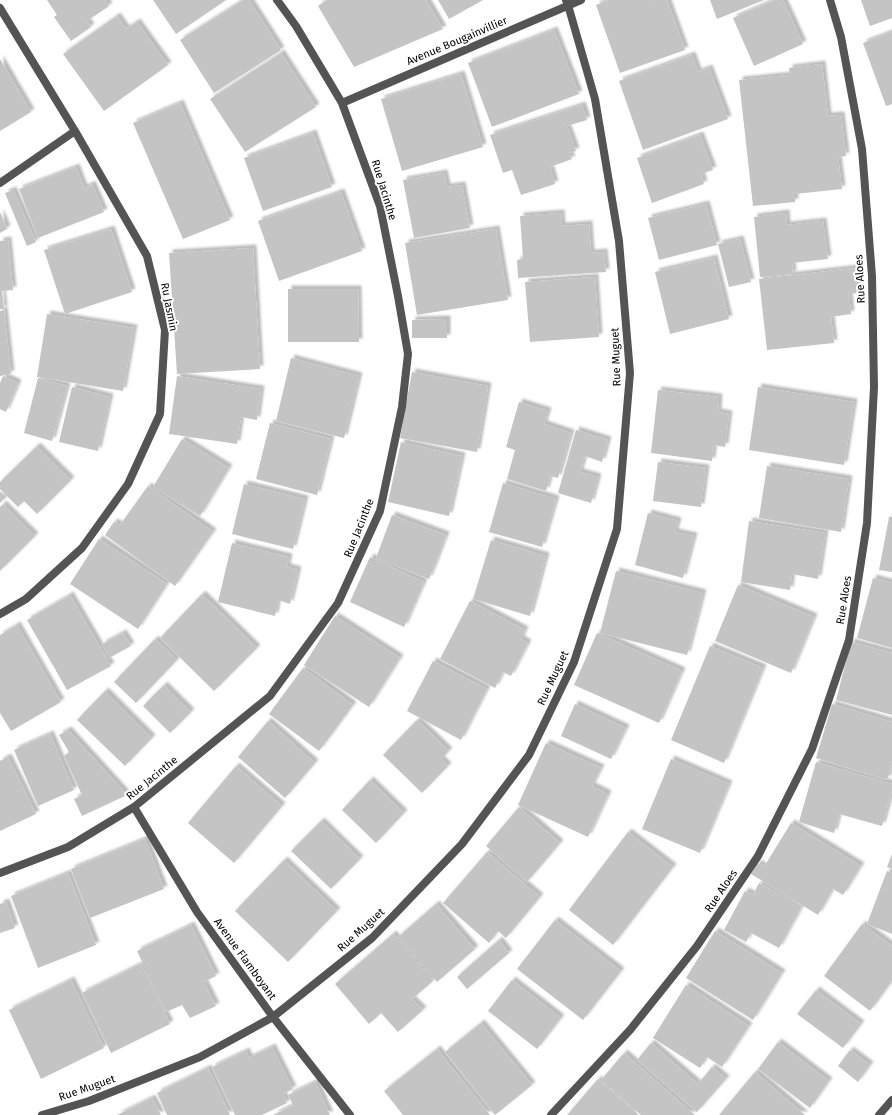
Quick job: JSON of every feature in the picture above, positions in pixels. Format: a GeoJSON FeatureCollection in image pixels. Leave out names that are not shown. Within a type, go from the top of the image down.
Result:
{"type":"FeatureCollection","features":[{"type":"Feature","properties":{"kind":"street","name":"Rue Jacinthe"},"geometry":{"type":"LineString","coordinates":[[0,873],[68,847],[134,807],[270,696],[338,603],[380,511],[402,407],[408,354],[380,206],[342,103],[296,26],[277,0]]}},
{"type":"Feature","properties":{"kind":"street","name":"Avenue Bougainvillier"},"geometry":{"type":"LineString","coordinates":[[342,103],[567,3],[581,0]]}},
{"type":"Feature","properties":{"kind":"street","name":"Rue Aloes"},"geometry":{"type":"LineString","coordinates":[[551,1115],[630,1030],[697,946],[758,856],[812,749],[850,640],[867,523],[874,387],[872,276],[862,149],[842,37],[830,0]]}},
{"type":"Feature","properties":{"kind":"street","name":"Rue Muguet"},"geometry":{"type":"LineString","coordinates":[[42,1115],[90,1101],[200,1057],[273,1017],[372,938],[462,844],[529,755],[574,662],[617,529],[630,373],[619,241],[595,99],[567,3]]}},
{"type":"Feature","properties":{"kind":"street","name":"Ru Jasmin"},"geometry":{"type":"LineString","coordinates":[[0,8],[75,131],[147,256],[165,330],[160,414],[128,484],[82,548],[26,598],[0,614]]}},
{"type":"Feature","properties":{"kind":"street"},"geometry":{"type":"LineString","coordinates":[[0,183],[75,131]]}},
{"type":"Feature","properties":{"kind":"street","name":"Avenue Flamboyant"},"geometry":{"type":"LineString","coordinates":[[134,807],[197,912],[273,1017],[350,1115]]}},
{"type":"Feature","properties":{"kind":"street"},"geometry":{"type":"LineString","coordinates":[[879,1115],[892,1100]]}},
{"type":"Feature","properties":{"kind":"building"},"geometry":{"type":"Polygon","coordinates":[[[47,0],[105,0],[109,6],[87,21],[91,27],[71,41],[54,17],[57,15],[47,0]]]}},
{"type":"Feature","properties":{"kind":"building"},"geometry":{"type":"Polygon","coordinates":[[[153,0],[226,0],[176,34],[153,0]]]}},
{"type":"Feature","properties":{"kind":"building"},"geometry":{"type":"Polygon","coordinates":[[[243,0],[249,0],[281,50],[214,93],[180,40],[243,0]]]}},
{"type":"Feature","properties":{"kind":"building"},"geometry":{"type":"Polygon","coordinates":[[[327,0],[426,0],[443,29],[354,67],[318,6],[327,0]]]}},
{"type":"Feature","properties":{"kind":"building"},"geometry":{"type":"Polygon","coordinates":[[[438,0],[483,0],[449,19],[438,0]]]}},
{"type":"Feature","properties":{"kind":"building"},"geometry":{"type":"Polygon","coordinates":[[[609,0],[667,0],[685,50],[620,73],[596,5],[609,0]]]}},
{"type":"Feature","properties":{"kind":"building"},"geometry":{"type":"Polygon","coordinates":[[[710,0],[764,0],[717,19],[710,0]]]}},
{"type":"Feature","properties":{"kind":"building"},"geometry":{"type":"Polygon","coordinates":[[[775,0],[783,0],[803,44],[754,66],[733,18],[775,0]]]}},
{"type":"Feature","properties":{"kind":"building"},"geometry":{"type":"Polygon","coordinates":[[[861,0],[892,0],[892,18],[870,26],[861,0]]]}},
{"type":"Feature","properties":{"kind":"building"},"geometry":{"type":"Polygon","coordinates":[[[117,16],[126,29],[137,22],[168,65],[104,111],[63,54],[117,16]]]}},
{"type":"Feature","properties":{"kind":"building"},"geometry":{"type":"Polygon","coordinates":[[[554,30],[579,94],[492,127],[468,63],[554,30]]]}},
{"type":"Feature","properties":{"kind":"building"},"geometry":{"type":"Polygon","coordinates":[[[892,32],[892,104],[886,106],[863,43],[892,32]]]}},
{"type":"Feature","properties":{"kind":"building"},"geometry":{"type":"Polygon","coordinates":[[[281,53],[316,107],[245,152],[210,99],[281,53]]]}},
{"type":"Feature","properties":{"kind":"building"},"geometry":{"type":"Polygon","coordinates":[[[692,55],[698,72],[709,68],[728,119],[643,150],[619,81],[692,55]]]}},
{"type":"Feature","properties":{"kind":"building"},"geometry":{"type":"Polygon","coordinates":[[[0,59],[31,112],[0,131],[0,59]]]}},
{"type":"Feature","properties":{"kind":"building"},"geometry":{"type":"Polygon","coordinates":[[[822,64],[828,116],[841,115],[846,156],[838,157],[842,189],[795,194],[795,202],[753,206],[739,80],[790,75],[789,68],[822,64]]]}},
{"type":"Feature","properties":{"kind":"building"},"geometry":{"type":"Polygon","coordinates":[[[461,74],[483,147],[402,171],[381,99],[461,74]]]}},
{"type":"Feature","properties":{"kind":"building"},"geometry":{"type":"Polygon","coordinates":[[[180,103],[230,220],[183,239],[133,123],[180,103]]]}},
{"type":"Feature","properties":{"kind":"building"},"geometry":{"type":"Polygon","coordinates":[[[582,105],[587,120],[567,126],[576,151],[569,153],[572,159],[550,167],[555,184],[521,195],[512,170],[503,173],[490,135],[582,105]]]}},
{"type":"Feature","properties":{"kind":"building"},"geometry":{"type":"Polygon","coordinates":[[[313,133],[332,187],[263,211],[244,158],[313,133]]]}},
{"type":"Feature","properties":{"kind":"building"},"geometry":{"type":"Polygon","coordinates":[[[700,135],[713,170],[701,174],[704,184],[652,203],[637,158],[700,135]]]}},
{"type":"Feature","properties":{"kind":"building"},"geometry":{"type":"Polygon","coordinates":[[[76,167],[84,188],[92,184],[104,212],[38,238],[19,189],[76,167]]]}},
{"type":"Feature","properties":{"kind":"building"},"geometry":{"type":"Polygon","coordinates":[[[444,173],[447,187],[462,185],[470,228],[414,238],[403,180],[444,173]]]}},
{"type":"Feature","properties":{"kind":"building"},"geometry":{"type":"Polygon","coordinates":[[[13,190],[36,242],[27,246],[5,193],[13,190]]]}},
{"type":"Feature","properties":{"kind":"building"},"geometry":{"type":"Polygon","coordinates":[[[341,192],[362,251],[279,281],[258,221],[341,192]]]}},
{"type":"Feature","properties":{"kind":"building"},"geometry":{"type":"Polygon","coordinates":[[[706,204],[717,245],[659,260],[648,218],[706,204]]]}},
{"type":"Feature","properties":{"kind":"building"},"geometry":{"type":"Polygon","coordinates":[[[0,212],[7,229],[0,233],[0,212]]]}},
{"type":"Feature","properties":{"kind":"building"},"geometry":{"type":"Polygon","coordinates":[[[561,213],[562,226],[589,224],[591,253],[604,252],[606,272],[518,278],[517,260],[523,259],[520,216],[561,213]]]}},
{"type":"Feature","properties":{"kind":"building"},"geometry":{"type":"Polygon","coordinates":[[[786,213],[787,225],[823,221],[828,259],[792,263],[793,274],[760,277],[754,217],[786,213]]]}},
{"type":"Feature","properties":{"kind":"building"},"geometry":{"type":"Polygon","coordinates":[[[111,229],[132,292],[65,314],[44,250],[111,229]]]}},
{"type":"Feature","properties":{"kind":"building"},"geometry":{"type":"Polygon","coordinates":[[[496,229],[508,300],[417,315],[405,243],[496,229]]]}},
{"type":"Feature","properties":{"kind":"building"},"geometry":{"type":"Polygon","coordinates":[[[740,239],[751,282],[729,287],[718,244],[740,239]]]}},
{"type":"Feature","properties":{"kind":"building"},"geometry":{"type":"Polygon","coordinates":[[[8,240],[13,290],[2,291],[4,309],[0,309],[0,241],[8,240]]]}},
{"type":"Feature","properties":{"kind":"building"},"geometry":{"type":"Polygon","coordinates":[[[253,248],[260,369],[177,374],[169,253],[253,248]]]}},
{"type":"Feature","properties":{"kind":"building"},"geometry":{"type":"Polygon","coordinates":[[[714,258],[729,319],[670,334],[655,272],[714,258]]]}},
{"type":"Feature","properties":{"kind":"building"},"geometry":{"type":"Polygon","coordinates":[[[855,268],[858,293],[849,294],[851,314],[831,317],[834,343],[767,350],[759,279],[855,268]]]}},
{"type":"Feature","properties":{"kind":"building"},"geometry":{"type":"Polygon","coordinates":[[[595,277],[599,337],[530,342],[525,282],[595,277]]]}},
{"type":"Feature","properties":{"kind":"building"},"geometry":{"type":"Polygon","coordinates":[[[288,289],[358,289],[359,342],[288,342],[288,289]]]}},
{"type":"Feature","properties":{"kind":"building"},"geometry":{"type":"Polygon","coordinates":[[[4,310],[11,374],[0,376],[0,311],[4,310]]]}},
{"type":"Feature","properties":{"kind":"building"},"geometry":{"type":"Polygon","coordinates":[[[47,314],[134,328],[123,391],[37,377],[47,314]]]}},
{"type":"Feature","properties":{"kind":"building"},"geometry":{"type":"Polygon","coordinates":[[[447,319],[447,338],[412,338],[412,320],[447,319]]]}},
{"type":"Feature","properties":{"kind":"building"},"geometry":{"type":"Polygon","coordinates":[[[291,358],[359,376],[344,438],[276,421],[291,358]]]}},
{"type":"Feature","properties":{"kind":"building"},"geometry":{"type":"Polygon","coordinates":[[[412,372],[488,386],[477,452],[400,438],[412,372]]]}},
{"type":"Feature","properties":{"kind":"building"},"geometry":{"type":"Polygon","coordinates":[[[3,376],[18,383],[6,412],[0,409],[0,383],[3,376]]]}},
{"type":"Feature","properties":{"kind":"building"},"geometry":{"type":"Polygon","coordinates":[[[177,376],[261,389],[257,420],[241,417],[237,444],[169,434],[177,376]]]}},
{"type":"Feature","properties":{"kind":"building"},"geometry":{"type":"Polygon","coordinates":[[[38,378],[67,386],[52,441],[24,433],[38,378]]]}},
{"type":"Feature","properties":{"kind":"building"},"geometry":{"type":"Polygon","coordinates":[[[72,387],[110,397],[98,451],[59,442],[72,387]]]}},
{"type":"Feature","properties":{"kind":"building"},"geometry":{"type":"Polygon","coordinates":[[[758,387],[854,402],[844,465],[749,450],[758,387]]]}},
{"type":"Feature","properties":{"kind":"building"},"geometry":{"type":"Polygon","coordinates":[[[658,390],[719,397],[718,412],[729,414],[725,447],[714,445],[712,461],[651,453],[658,390]]]}},
{"type":"Feature","properties":{"kind":"building"},"geometry":{"type":"Polygon","coordinates":[[[519,402],[548,411],[544,424],[571,433],[558,478],[550,476],[546,491],[507,479],[515,450],[506,447],[519,402]]]}},
{"type":"Feature","properties":{"kind":"building"},"geometry":{"type":"Polygon","coordinates":[[[270,423],[331,439],[317,495],[256,479],[270,423]]]}},
{"type":"Feature","properties":{"kind":"building"},"geometry":{"type":"Polygon","coordinates":[[[576,430],[608,440],[602,462],[585,456],[580,472],[598,477],[591,503],[558,493],[576,430]]]}},
{"type":"Feature","properties":{"kind":"building"},"geometry":{"type":"Polygon","coordinates":[[[182,439],[229,468],[200,516],[153,487],[182,439]]]}},
{"type":"Feature","properties":{"kind":"building"},"geometry":{"type":"Polygon","coordinates":[[[401,442],[462,456],[449,516],[388,502],[401,442]]]}},
{"type":"Feature","properties":{"kind":"building"},"geometry":{"type":"Polygon","coordinates":[[[37,446],[71,480],[37,514],[24,501],[18,507],[0,489],[0,482],[37,446]]]}},
{"type":"Feature","properties":{"kind":"building"},"geometry":{"type":"Polygon","coordinates":[[[658,462],[706,468],[701,507],[653,501],[658,462]]]}},
{"type":"Feature","properties":{"kind":"building"},"geometry":{"type":"Polygon","coordinates":[[[767,466],[849,479],[841,532],[759,518],[767,466]]]}},
{"type":"Feature","properties":{"kind":"building"},"geometry":{"type":"Polygon","coordinates":[[[503,483],[556,499],[542,547],[489,532],[503,483]]]}},
{"type":"Feature","properties":{"kind":"building"},"geometry":{"type":"Polygon","coordinates":[[[244,484],[305,499],[293,549],[232,534],[244,484]]]}},
{"type":"Feature","properties":{"kind":"building"},"geometry":{"type":"Polygon","coordinates":[[[148,486],[213,532],[175,586],[105,535],[114,522],[120,525],[148,486]]]}},
{"type":"Feature","properties":{"kind":"building"},"geometry":{"type":"Polygon","coordinates":[[[0,491],[6,497],[0,503],[0,491]]]}},
{"type":"Feature","properties":{"kind":"building"},"geometry":{"type":"Polygon","coordinates":[[[3,504],[35,536],[0,571],[0,507],[3,504]]]}},
{"type":"Feature","properties":{"kind":"building"},"geometry":{"type":"Polygon","coordinates":[[[648,513],[678,521],[675,532],[694,536],[683,578],[635,565],[648,513]]]}},
{"type":"Feature","properties":{"kind":"building"},"geometry":{"type":"Polygon","coordinates":[[[392,515],[446,535],[429,579],[376,558],[392,515]]]}},
{"type":"Feature","properties":{"kind":"building"},"geometry":{"type":"Polygon","coordinates":[[[889,517],[892,517],[892,572],[879,570],[889,517]]]}},
{"type":"Feature","properties":{"kind":"building"},"geometry":{"type":"Polygon","coordinates":[[[749,521],[825,533],[818,579],[792,574],[790,590],[741,582],[749,521]]]}},
{"type":"Feature","properties":{"kind":"building"},"geometry":{"type":"Polygon","coordinates":[[[99,539],[167,584],[138,629],[70,584],[99,539]]]}},
{"type":"Feature","properties":{"kind":"building"},"geometry":{"type":"Polygon","coordinates":[[[491,540],[546,556],[530,616],[473,599],[491,540]]]}},
{"type":"Feature","properties":{"kind":"building"},"geometry":{"type":"Polygon","coordinates":[[[232,543],[289,557],[287,567],[298,570],[290,604],[278,600],[275,616],[218,602],[232,543]]]}},
{"type":"Feature","properties":{"kind":"building"},"geometry":{"type":"Polygon","coordinates":[[[370,557],[424,582],[404,627],[350,602],[370,557]]]}},
{"type":"Feature","properties":{"kind":"building"},"geometry":{"type":"Polygon","coordinates":[[[616,571],[703,593],[687,655],[600,633],[616,571]]]}},
{"type":"Feature","properties":{"kind":"building"},"geometry":{"type":"Polygon","coordinates":[[[873,578],[892,583],[892,648],[857,638],[873,578]]]}},
{"type":"Feature","properties":{"kind":"building"},"geometry":{"type":"Polygon","coordinates":[[[738,585],[814,617],[791,673],[715,641],[738,585]]]}},
{"type":"Feature","properties":{"kind":"building"},"geometry":{"type":"Polygon","coordinates":[[[202,594],[257,648],[214,691],[160,638],[202,594]]]}},
{"type":"Feature","properties":{"kind":"building"},"geometry":{"type":"Polygon","coordinates":[[[70,595],[111,666],[67,690],[27,620],[70,595]]]}},
{"type":"Feature","properties":{"kind":"building"},"geometry":{"type":"Polygon","coordinates":[[[470,601],[525,630],[521,639],[528,643],[511,676],[503,672],[495,688],[440,659],[470,601]]]}},
{"type":"Feature","properties":{"kind":"building"},"geometry":{"type":"Polygon","coordinates":[[[335,616],[400,658],[369,707],[304,665],[335,616]]]}},
{"type":"Feature","properties":{"kind":"building"},"geometry":{"type":"Polygon","coordinates":[[[17,625],[61,702],[11,731],[0,713],[0,635],[17,625]]]}},
{"type":"Feature","properties":{"kind":"building"},"geometry":{"type":"Polygon","coordinates":[[[123,633],[131,646],[109,658],[102,644],[123,633]]]}},
{"type":"Feature","properties":{"kind":"building"},"geometry":{"type":"Polygon","coordinates":[[[597,633],[682,671],[659,723],[574,685],[597,633]]]}},
{"type":"Feature","properties":{"kind":"building"},"geometry":{"type":"Polygon","coordinates":[[[155,639],[177,660],[136,703],[114,682],[155,639]]]}},
{"type":"Feature","properties":{"kind":"building"},"geometry":{"type":"Polygon","coordinates":[[[851,642],[892,653],[892,715],[836,700],[851,642]]]}},
{"type":"Feature","properties":{"kind":"building"},"geometry":{"type":"Polygon","coordinates":[[[710,646],[763,668],[724,763],[671,740],[710,646]]]}},
{"type":"Feature","properties":{"kind":"building"},"geometry":{"type":"Polygon","coordinates":[[[433,661],[487,689],[461,740],[407,711],[433,661]]]}},
{"type":"Feature","properties":{"kind":"building"},"geometry":{"type":"Polygon","coordinates":[[[303,668],[353,705],[319,751],[269,714],[303,668]]]}},
{"type":"Feature","properties":{"kind":"building"},"geometry":{"type":"Polygon","coordinates":[[[164,685],[191,712],[170,733],[143,706],[164,685]]]}},
{"type":"Feature","properties":{"kind":"building"},"geometry":{"type":"Polygon","coordinates":[[[105,691],[152,738],[125,766],[77,720],[105,691]]]}},
{"type":"Feature","properties":{"kind":"building"},"geometry":{"type":"Polygon","coordinates":[[[575,704],[626,728],[611,759],[561,736],[575,704]]]}},
{"type":"Feature","properties":{"kind":"building"},"geometry":{"type":"Polygon","coordinates":[[[832,704],[892,722],[892,763],[887,780],[816,758],[832,704]]]}},
{"type":"Feature","properties":{"kind":"building"},"geometry":{"type":"Polygon","coordinates":[[[417,720],[449,751],[441,759],[448,766],[422,793],[383,755],[417,720]]]}},
{"type":"Feature","properties":{"kind":"building"},"geometry":{"type":"Polygon","coordinates":[[[268,721],[315,763],[285,798],[238,757],[268,721]]]}},
{"type":"Feature","properties":{"kind":"building"},"geometry":{"type":"Polygon","coordinates":[[[68,730],[127,795],[82,816],[74,799],[82,795],[64,756],[69,752],[59,735],[68,730]]]}},
{"type":"Feature","properties":{"kind":"building"},"geometry":{"type":"Polygon","coordinates":[[[50,734],[74,790],[38,806],[14,750],[50,734]]]}},
{"type":"Feature","properties":{"kind":"building"},"geometry":{"type":"Polygon","coordinates":[[[546,743],[601,768],[592,786],[608,794],[588,837],[518,805],[546,743]]]}},
{"type":"Feature","properties":{"kind":"building"},"geometry":{"type":"Polygon","coordinates":[[[8,757],[36,814],[0,831],[0,761],[8,757]]]}},
{"type":"Feature","properties":{"kind":"building"},"geometry":{"type":"Polygon","coordinates":[[[671,759],[729,784],[700,853],[642,829],[671,759]]]}},
{"type":"Feature","properties":{"kind":"building"},"geometry":{"type":"Polygon","coordinates":[[[816,762],[892,784],[892,790],[882,826],[839,814],[834,833],[799,822],[816,762]]]}},
{"type":"Feature","properties":{"kind":"building"},"geometry":{"type":"Polygon","coordinates":[[[236,766],[282,806],[234,863],[188,823],[236,766]]]}},
{"type":"Feature","properties":{"kind":"building"},"geometry":{"type":"Polygon","coordinates":[[[370,780],[404,813],[376,843],[342,810],[370,780]]]}},
{"type":"Feature","properties":{"kind":"building"},"geometry":{"type":"Polygon","coordinates":[[[519,807],[560,843],[527,882],[486,846],[519,807]]]}},
{"type":"Feature","properties":{"kind":"building"},"geometry":{"type":"Polygon","coordinates":[[[321,821],[360,859],[331,889],[291,851],[321,821]]]}},
{"type":"Feature","properties":{"kind":"building"},"geometry":{"type":"Polygon","coordinates":[[[791,823],[861,866],[843,895],[833,889],[818,915],[751,874],[758,863],[764,867],[791,823]]]}},
{"type":"Feature","properties":{"kind":"building"},"geometry":{"type":"Polygon","coordinates":[[[628,832],[673,867],[613,945],[569,910],[628,832]]]}},
{"type":"Feature","properties":{"kind":"building"},"geometry":{"type":"Polygon","coordinates":[[[145,839],[164,889],[90,918],[71,869],[145,839]]]}},
{"type":"Feature","properties":{"kind":"building"},"geometry":{"type":"Polygon","coordinates":[[[487,852],[540,897],[506,938],[498,931],[489,943],[443,903],[487,852]]]}},
{"type":"Feature","properties":{"kind":"building"},"geometry":{"type":"Polygon","coordinates":[[[892,854],[892,869],[887,867],[892,854]]]}},
{"type":"Feature","properties":{"kind":"building"},"geometry":{"type":"Polygon","coordinates":[[[284,860],[337,911],[288,962],[235,911],[284,860]]]}},
{"type":"Feature","properties":{"kind":"building"},"geometry":{"type":"Polygon","coordinates":[[[887,871],[892,873],[892,934],[867,924],[887,871]]]}},
{"type":"Feature","properties":{"kind":"building"},"geometry":{"type":"Polygon","coordinates":[[[68,873],[96,945],[38,968],[11,896],[68,873]]]}},
{"type":"Feature","properties":{"kind":"building"},"geometry":{"type":"Polygon","coordinates":[[[759,883],[802,906],[779,948],[751,933],[746,942],[724,930],[745,891],[753,895],[759,883]]]}},
{"type":"Feature","properties":{"kind":"building"},"geometry":{"type":"Polygon","coordinates":[[[6,902],[15,928],[0,933],[0,904],[6,902]]]}},
{"type":"Feature","properties":{"kind":"building"},"geometry":{"type":"Polygon","coordinates":[[[436,904],[475,949],[437,982],[398,937],[436,904]]]}},
{"type":"Feature","properties":{"kind":"building"},"geometry":{"type":"Polygon","coordinates":[[[555,920],[621,971],[583,1020],[517,969],[555,920]]]}},
{"type":"Feature","properties":{"kind":"building"},"geometry":{"type":"Polygon","coordinates":[[[862,924],[892,946],[892,981],[870,1011],[824,976],[862,924]]]}},
{"type":"Feature","properties":{"kind":"building"},"geometry":{"type":"Polygon","coordinates":[[[191,925],[216,976],[204,982],[216,1006],[190,1018],[182,1005],[166,1012],[137,951],[191,925]]]}},
{"type":"Feature","properties":{"kind":"building"},"geometry":{"type":"Polygon","coordinates":[[[715,931],[782,973],[753,1020],[686,978],[715,931]]]}},
{"type":"Feature","properties":{"kind":"building"},"geometry":{"type":"Polygon","coordinates":[[[393,934],[433,981],[412,999],[423,1010],[398,1032],[381,1013],[369,1024],[335,984],[393,934]]]}},
{"type":"Feature","properties":{"kind":"building"},"geometry":{"type":"Polygon","coordinates":[[[499,940],[509,953],[467,989],[457,977],[499,940]]]}},
{"type":"Feature","properties":{"kind":"building"},"geometry":{"type":"Polygon","coordinates":[[[141,964],[170,1024],[111,1053],[82,993],[141,964]]]}},
{"type":"Feature","properties":{"kind":"building"},"geometry":{"type":"Polygon","coordinates":[[[71,980],[104,1048],[41,1079],[9,1010],[71,980]]]}},
{"type":"Feature","properties":{"kind":"building"},"geometry":{"type":"Polygon","coordinates":[[[512,980],[561,1018],[537,1049],[488,1011],[512,980]]]}},
{"type":"Feature","properties":{"kind":"building"},"geometry":{"type":"Polygon","coordinates":[[[686,985],[749,1026],[722,1067],[707,1057],[700,1068],[653,1038],[686,985]]]}},
{"type":"Feature","properties":{"kind":"building"},"geometry":{"type":"Polygon","coordinates":[[[816,990],[861,1024],[843,1048],[797,1014],[816,990]]]}},
{"type":"Feature","properties":{"kind":"building"},"geometry":{"type":"Polygon","coordinates":[[[481,1023],[532,1085],[495,1115],[445,1052],[481,1023]]]}},
{"type":"Feature","properties":{"kind":"building"},"geometry":{"type":"Polygon","coordinates":[[[778,1042],[829,1081],[810,1108],[758,1069],[778,1042]]]}},
{"type":"Feature","properties":{"kind":"building"},"geometry":{"type":"Polygon","coordinates":[[[651,1043],[698,1084],[712,1067],[726,1079],[697,1112],[637,1060],[651,1043]]]}},
{"type":"Feature","properties":{"kind":"building"},"geometry":{"type":"Polygon","coordinates":[[[272,1047],[293,1089],[283,1094],[287,1103],[262,1115],[235,1115],[212,1067],[246,1051],[249,1058],[272,1047]]]}},
{"type":"Feature","properties":{"kind":"building"},"geometry":{"type":"Polygon","coordinates":[[[437,1049],[490,1115],[403,1115],[384,1091],[437,1049]]]}},
{"type":"Feature","properties":{"kind":"building"},"geometry":{"type":"Polygon","coordinates":[[[850,1050],[870,1065],[858,1082],[838,1066],[850,1050]]]}},
{"type":"Feature","properties":{"kind":"building"},"geometry":{"type":"Polygon","coordinates":[[[624,1053],[695,1115],[641,1115],[601,1080],[624,1053]]]}},
{"type":"Feature","properties":{"kind":"building"},"geometry":{"type":"Polygon","coordinates":[[[208,1068],[230,1115],[167,1115],[157,1093],[208,1068]]]}},
{"type":"Feature","properties":{"kind":"building"},"geometry":{"type":"Polygon","coordinates":[[[755,1072],[805,1115],[719,1115],[755,1072]]]}},
{"type":"Feature","properties":{"kind":"building"},"geometry":{"type":"Polygon","coordinates":[[[598,1079],[639,1115],[567,1115],[598,1079]]]}},
{"type":"Feature","properties":{"kind":"building"},"geometry":{"type":"Polygon","coordinates":[[[315,1082],[330,1115],[273,1115],[293,1105],[288,1095],[315,1082]]]}},
{"type":"Feature","properties":{"kind":"building"},"geometry":{"type":"Polygon","coordinates":[[[152,1098],[161,1115],[117,1115],[152,1098]]]}}]}
